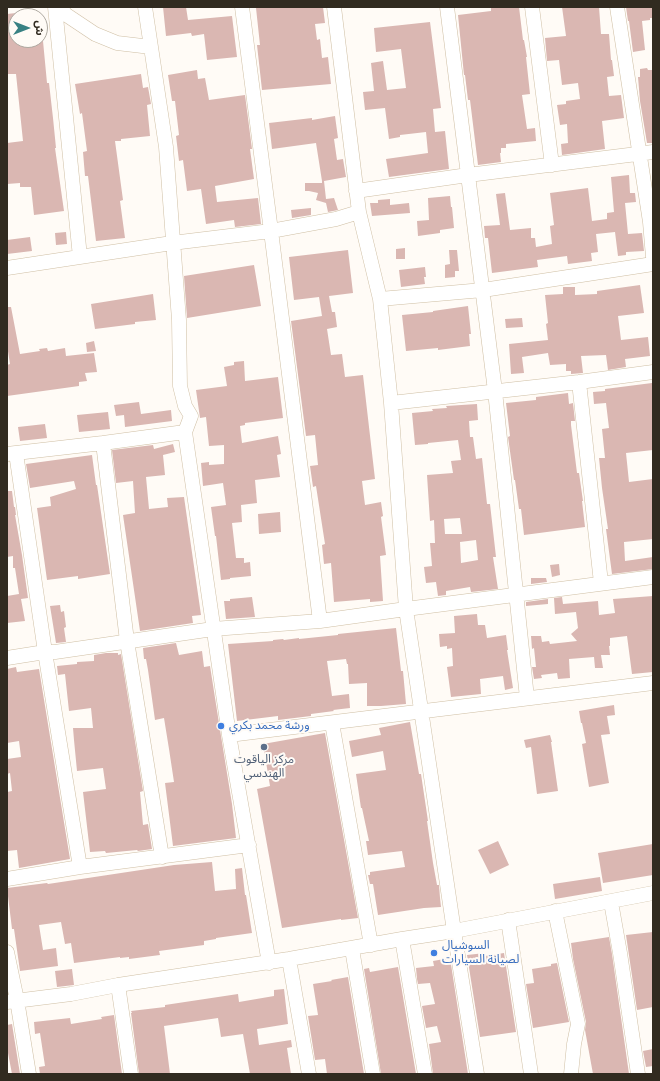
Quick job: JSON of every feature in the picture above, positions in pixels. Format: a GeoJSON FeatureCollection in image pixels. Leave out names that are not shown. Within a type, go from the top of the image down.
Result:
{"type":"FeatureCollection","features":[{"type":"Feature","properties":{"kind":"street"},"geometry":{"type":"LineString","coordinates":[[55,7],[80,257]]}},
{"type":"Feature","properties":{"kind":"street"},"geometry":{"type":"LineString","coordinates":[[61,7],[65,14],[95,34],[117,43],[151,47]]}},
{"type":"Feature","properties":{"kind":"street"},"geometry":{"type":"LineString","coordinates":[[145,7],[166,147],[172,243],[179,320],[180,386],[185,406],[190,416],[185,432],[229,735],[269,962]]}},
{"type":"Feature","properties":{"kind":"street"},"geometry":{"type":"LineString","coordinates":[[242,7],[320,622]]}},
{"type":"Feature","properties":{"kind":"street"},"geometry":{"type":"LineString","coordinates":[[334,7],[359,212],[380,299],[391,403],[406,609],[477,1074]]}},
{"type":"Feature","properties":{"kind":"street"},"geometry":{"type":"LineString","coordinates":[[448,7],[495,391],[526,698]]}},
{"type":"Feature","properties":{"kind":"street"},"geometry":{"type":"LineString","coordinates":[[532,7],[552,165]]}},
{"type":"Feature","properties":{"kind":"street"},"geometry":{"type":"LineString","coordinates":[[617,7],[646,153],[653,257]]}},
{"type":"Feature","properties":{"kind":"street"},"geometry":{"type":"LineString","coordinates":[[356,191],[468,175],[646,153]]}},
{"type":"Feature","properties":{"kind":"street"},"geometry":{"type":"LineString","coordinates":[[7,268],[172,243],[271,231],[336,219],[359,212]]}},
{"type":"Feature","properties":{"kind":"street"},"geometry":{"type":"LineString","coordinates":[[380,299],[482,290],[653,264]]}},
{"type":"Feature","properties":{"kind":"street"},"geometry":{"type":"LineString","coordinates":[[391,403],[579,382],[653,372]]}},
{"type":"Feature","properties":{"kind":"street"},"geometry":{"type":"LineString","coordinates":[[579,382],[601,584]]}},
{"type":"Feature","properties":{"kind":"street"},"geometry":{"type":"LineString","coordinates":[[80,867],[12,453],[185,432]]}},
{"type":"Feature","properties":{"kind":"street"},"geometry":{"type":"LineString","coordinates":[[103,443],[128,641],[162,857]]}},
{"type":"Feature","properties":{"kind":"street"},"geometry":{"type":"LineString","coordinates":[[7,658],[213,629],[320,622],[406,609],[653,577]]}},
{"type":"Feature","properties":{"kind":"street"},"geometry":{"type":"LineString","coordinates":[[229,735],[653,682]]}},
{"type":"Feature","properties":{"kind":"street"},"geometry":{"type":"LineString","coordinates":[[332,723],[371,945]]}},
{"type":"Feature","properties":{"kind":"street"},"geometry":{"type":"LineString","coordinates":[[7,879],[80,867],[249,845]]}},
{"type":"Feature","properties":{"kind":"street"},"geometry":{"type":"LineString","coordinates":[[12,1001],[70,994],[118,985],[352,949],[653,893]]}},
{"type":"Feature","properties":{"kind":"street"},"geometry":{"type":"LineString","coordinates":[[611,902],[638,1074]]}},
{"type":"Feature","properties":{"kind":"street"},"geometry":{"type":"LineString","coordinates":[[556,911],[578,1024],[571,1074]]}},
{"type":"Feature","properties":{"kind":"street"},"geometry":{"type":"LineString","coordinates":[[508,920],[531,1074]]}},
{"type":"Feature","properties":{"kind":"street"},"geometry":{"type":"LineString","coordinates":[[402,939],[425,1074]]}},
{"type":"Feature","properties":{"kind":"street"},"geometry":{"type":"LineString","coordinates":[[352,949],[373,1074]]}},
{"type":"Feature","properties":{"kind":"street"},"geometry":{"type":"LineString","coordinates":[[7,952],[12,1001],[29,1074]]}},
{"type":"Feature","properties":{"kind":"street"},"geometry":{"type":"LineString","coordinates":[[289,959],[309,1074]]}},
{"type":"Feature","properties":{"kind":"street"},"geometry":{"type":"LineString","coordinates":[[118,985],[131,1074]]}},
{"type":"Feature","properties":{"kind":"building"},"geometry":{"type":"Polygon","coordinates":[[[163,7],[186,7],[188,20],[232,16],[237,57],[207,60],[204,34],[192,36],[191,33],[166,36],[163,7]]]}},
{"type":"Feature","properties":{"kind":"building"},"geometry":{"type":"Polygon","coordinates":[[[323,7],[325,23],[315,24],[317,40],[320,39],[322,58],[328,57],[331,84],[262,90],[257,45],[260,45],[256,8],[323,7]]]}},
{"type":"Feature","properties":{"kind":"building"},"geometry":{"type":"Polygon","coordinates":[[[491,7],[519,7],[523,40],[527,57],[530,94],[522,95],[527,129],[535,128],[536,141],[506,144],[506,148],[501,148],[501,162],[478,165],[470,100],[468,100],[464,75],[458,15],[491,11],[491,7]]]}},
{"type":"Feature","properties":{"kind":"building"},"geometry":{"type":"Polygon","coordinates":[[[562,7],[599,7],[601,34],[609,34],[614,76],[607,77],[609,96],[621,95],[624,118],[602,121],[605,149],[562,155],[561,144],[568,143],[567,124],[560,125],[557,105],[566,104],[566,101],[580,99],[578,83],[562,85],[559,60],[547,61],[545,38],[566,36],[562,7]]]}},
{"type":"Feature","properties":{"kind":"building"},"geometry":{"type":"Polygon","coordinates":[[[626,7],[653,7],[653,18],[642,21],[645,50],[633,52],[626,7]]]}},
{"type":"Feature","properties":{"kind":"building"},"geometry":{"type":"Polygon","coordinates":[[[7,14],[8,48],[44,48],[64,211],[34,215],[31,187],[20,187],[20,183],[7,184],[7,143],[23,141],[16,74],[7,74],[7,14]]]}},
{"type":"Feature","properties":{"kind":"building"},"geometry":{"type":"Polygon","coordinates":[[[430,22],[441,108],[433,109],[435,132],[445,131],[449,169],[389,177],[386,159],[428,153],[426,132],[400,135],[400,137],[389,139],[385,108],[365,110],[363,92],[374,91],[371,63],[383,61],[387,90],[406,88],[401,49],[376,52],[374,28],[430,22]]]}},
{"type":"Feature","properties":{"kind":"building"},"geometry":{"type":"Polygon","coordinates":[[[647,68],[648,70],[653,70],[653,143],[647,143],[640,101],[638,77],[640,77],[640,69],[647,68]]]}},
{"type":"Feature","properties":{"kind":"building"},"geometry":{"type":"Polygon","coordinates":[[[197,70],[198,79],[205,78],[209,100],[245,95],[252,149],[250,149],[254,179],[215,186],[217,202],[258,198],[261,224],[235,227],[234,220],[206,224],[201,189],[187,191],[183,160],[179,161],[176,136],[179,135],[175,101],[172,101],[168,75],[197,70]]]}},
{"type":"Feature","properties":{"kind":"building"},"geometry":{"type":"Polygon","coordinates":[[[141,74],[143,88],[148,87],[151,104],[147,105],[150,136],[115,141],[123,200],[120,201],[125,238],[96,241],[88,176],[85,176],[83,152],[87,151],[82,113],[80,114],[75,84],[141,74]]]}},
{"type":"Feature","properties":{"kind":"building"},"geometry":{"type":"Polygon","coordinates":[[[335,116],[338,138],[334,139],[337,160],[343,159],[346,177],[324,181],[326,199],[334,198],[338,210],[328,212],[326,203],[316,200],[318,193],[305,191],[305,183],[322,183],[316,143],[272,149],[269,123],[312,118],[312,120],[335,116]]]}},
{"type":"Feature","properties":{"kind":"building"},"geometry":{"type":"Polygon","coordinates":[[[629,175],[630,193],[635,193],[636,202],[625,203],[628,234],[642,233],[644,251],[626,252],[626,255],[618,256],[615,232],[596,234],[598,252],[591,253],[592,261],[568,264],[567,256],[537,260],[538,267],[492,273],[488,238],[485,238],[484,226],[500,225],[496,194],[505,193],[510,230],[531,228],[531,238],[535,238],[536,247],[552,244],[550,226],[554,225],[550,193],[588,188],[592,221],[607,219],[607,213],[614,212],[611,177],[629,175]]]}},
{"type":"Feature","properties":{"kind":"building"},"geometry":{"type":"Polygon","coordinates":[[[450,196],[454,228],[440,230],[440,233],[418,236],[417,221],[429,220],[428,198],[450,196]]]}},
{"type":"Feature","properties":{"kind":"building"},"geometry":{"type":"Polygon","coordinates":[[[390,199],[390,205],[409,203],[410,213],[372,216],[370,203],[378,203],[378,200],[390,199]]]}},
{"type":"Feature","properties":{"kind":"building"},"geometry":{"type":"Polygon","coordinates":[[[311,208],[311,215],[292,218],[291,210],[311,208]]]}},
{"type":"Feature","properties":{"kind":"building"},"geometry":{"type":"Polygon","coordinates":[[[66,232],[67,244],[56,245],[55,233],[66,232]]]}},
{"type":"Feature","properties":{"kind":"building"},"geometry":{"type":"Polygon","coordinates":[[[30,237],[32,251],[7,254],[7,240],[30,237]]]}},
{"type":"Feature","properties":{"kind":"building"},"geometry":{"type":"Polygon","coordinates":[[[405,248],[405,259],[396,259],[396,249],[405,248]]]}},
{"type":"Feature","properties":{"kind":"building"},"geometry":{"type":"Polygon","coordinates":[[[348,250],[353,293],[329,296],[332,312],[335,312],[337,327],[327,329],[331,355],[342,354],[345,377],[363,375],[375,479],[362,481],[365,505],[381,502],[383,516],[381,517],[386,555],[380,556],[383,601],[370,602],[370,599],[334,602],[331,563],[324,564],[322,545],[325,544],[316,486],[313,487],[310,466],[318,465],[315,435],[306,436],[291,321],[322,316],[319,297],[294,300],[289,257],[348,250]]]}},
{"type":"Feature","properties":{"kind":"building"},"geometry":{"type":"Polygon","coordinates":[[[449,250],[457,250],[459,271],[455,271],[455,277],[445,278],[445,265],[450,264],[449,250]]]}},
{"type":"Feature","properties":{"kind":"building"},"geometry":{"type":"Polygon","coordinates":[[[254,265],[261,306],[187,318],[184,276],[254,265]]]}},
{"type":"Feature","properties":{"kind":"building"},"geometry":{"type":"Polygon","coordinates":[[[425,267],[425,284],[401,287],[399,270],[425,267]]]}},
{"type":"Feature","properties":{"kind":"building"},"geometry":{"type":"Polygon","coordinates":[[[640,285],[644,313],[618,316],[621,340],[648,337],[650,356],[625,359],[626,367],[608,370],[606,355],[581,356],[583,373],[571,374],[571,371],[566,371],[566,364],[550,365],[548,353],[522,357],[524,373],[511,374],[509,344],[548,340],[545,295],[563,294],[563,287],[575,287],[575,295],[597,294],[597,291],[640,285]]]}},
{"type":"Feature","properties":{"kind":"building"},"geometry":{"type":"Polygon","coordinates":[[[153,294],[156,320],[95,329],[91,304],[153,294]]]}},
{"type":"Feature","properties":{"kind":"building"},"geometry":{"type":"Polygon","coordinates":[[[468,306],[471,334],[469,334],[470,346],[438,350],[438,348],[406,351],[402,315],[433,312],[468,306]]]}},
{"type":"Feature","properties":{"kind":"building"},"geometry":{"type":"Polygon","coordinates":[[[7,307],[11,307],[20,354],[40,351],[39,349],[47,348],[48,351],[65,348],[66,356],[94,353],[97,372],[85,373],[87,381],[79,382],[79,386],[7,396],[7,365],[10,364],[7,345],[7,307]]]}},
{"type":"Feature","properties":{"kind":"building"},"geometry":{"type":"Polygon","coordinates":[[[522,318],[523,327],[506,328],[505,319],[522,318]]]}},
{"type":"Feature","properties":{"kind":"building"},"geometry":{"type":"Polygon","coordinates":[[[94,341],[96,351],[87,352],[86,343],[94,341]]]}},
{"type":"Feature","properties":{"kind":"building"},"geometry":{"type":"Polygon","coordinates":[[[244,361],[245,381],[278,377],[283,418],[245,423],[245,425],[240,426],[242,443],[278,436],[281,454],[277,455],[280,477],[255,480],[257,503],[241,505],[242,522],[232,523],[236,558],[244,558],[244,563],[250,562],[251,576],[221,580],[211,507],[226,505],[223,483],[203,486],[201,463],[209,462],[209,465],[224,464],[224,445],[209,446],[206,417],[200,418],[196,390],[227,386],[224,367],[234,365],[234,362],[244,361]]]}},
{"type":"Feature","properties":{"kind":"building"},"geometry":{"type":"Polygon","coordinates":[[[652,383],[653,450],[626,453],[629,482],[653,479],[653,539],[624,542],[625,561],[653,557],[653,569],[612,574],[599,458],[605,458],[602,429],[609,428],[606,403],[594,404],[593,392],[652,383]]]}},
{"type":"Feature","properties":{"kind":"building"},"geometry":{"type":"Polygon","coordinates":[[[568,393],[569,404],[573,403],[575,421],[571,421],[571,425],[577,473],[579,473],[583,501],[585,527],[524,535],[521,509],[519,509],[508,437],[510,436],[506,403],[536,400],[536,397],[568,393]]]}},
{"type":"Feature","properties":{"kind":"building"},"geometry":{"type":"Polygon","coordinates":[[[139,402],[141,414],[171,410],[172,421],[125,427],[124,415],[116,416],[114,405],[139,402]]]}},
{"type":"Feature","properties":{"kind":"building"},"geometry":{"type":"Polygon","coordinates":[[[477,404],[478,420],[469,421],[470,437],[473,437],[476,459],[482,458],[487,504],[490,504],[496,557],[493,557],[498,589],[471,592],[470,587],[446,591],[446,595],[438,596],[436,582],[426,583],[424,567],[432,566],[430,543],[435,543],[434,520],[430,521],[427,475],[453,473],[451,461],[461,460],[458,440],[415,445],[412,413],[433,411],[432,409],[447,408],[446,406],[477,404]],[[460,518],[444,519],[445,534],[462,534],[460,518]],[[476,540],[460,542],[461,563],[478,560],[476,540]]]}},
{"type":"Feature","properties":{"kind":"building"},"geometry":{"type":"Polygon","coordinates":[[[108,412],[110,429],[79,432],[77,415],[108,412]]]}},
{"type":"Feature","properties":{"kind":"building"},"geometry":{"type":"Polygon","coordinates":[[[45,424],[47,438],[20,441],[18,427],[45,424]]]}},
{"type":"Feature","properties":{"kind":"building"},"geometry":{"type":"Polygon","coordinates":[[[173,444],[175,452],[163,455],[165,475],[146,477],[149,509],[168,507],[167,498],[184,497],[201,615],[192,616],[193,623],[140,631],[123,515],[135,513],[133,481],[116,483],[112,450],[153,445],[154,449],[173,444]]]}},
{"type":"Feature","properties":{"kind":"building"},"geometry":{"type":"Polygon","coordinates":[[[92,455],[110,574],[78,579],[78,576],[47,580],[37,508],[51,506],[50,497],[76,489],[74,481],[30,488],[26,464],[92,455]]]}},
{"type":"Feature","properties":{"kind":"building"},"geometry":{"type":"Polygon","coordinates":[[[7,491],[12,491],[28,598],[21,599],[25,621],[7,623],[7,596],[19,594],[15,568],[13,568],[13,556],[7,557],[7,491]]]}},
{"type":"Feature","properties":{"kind":"building"},"geometry":{"type":"Polygon","coordinates":[[[280,512],[281,532],[259,534],[258,514],[280,512]]]}},
{"type":"Feature","properties":{"kind":"building"},"geometry":{"type":"Polygon","coordinates":[[[559,564],[560,575],[552,577],[550,565],[559,564]]]}},
{"type":"Feature","properties":{"kind":"building"},"geometry":{"type":"Polygon","coordinates":[[[531,578],[546,578],[547,582],[531,584],[531,578]]]}},
{"type":"Feature","properties":{"kind":"building"},"geometry":{"type":"Polygon","coordinates":[[[653,596],[653,672],[632,674],[627,636],[610,638],[610,655],[601,655],[603,668],[595,668],[594,657],[569,659],[570,678],[558,679],[557,673],[541,675],[542,678],[534,679],[532,667],[536,667],[531,636],[541,636],[542,642],[549,641],[550,644],[577,641],[571,634],[578,628],[576,612],[555,614],[554,598],[562,597],[563,604],[598,601],[599,615],[615,613],[613,599],[653,596]]]}},
{"type":"Feature","properties":{"kind":"building"},"geometry":{"type":"Polygon","coordinates":[[[252,597],[255,617],[226,619],[224,601],[252,597]]]}},
{"type":"Feature","properties":{"kind":"building"},"geometry":{"type":"Polygon","coordinates":[[[548,599],[548,604],[526,606],[526,602],[548,599]]]}},
{"type":"Feature","properties":{"kind":"building"},"geometry":{"type":"Polygon","coordinates":[[[60,605],[61,612],[64,611],[66,642],[56,643],[50,606],[60,605]]]}},
{"type":"Feature","properties":{"kind":"building"},"geometry":{"type":"Polygon","coordinates":[[[477,614],[478,625],[485,625],[487,638],[506,635],[513,688],[505,690],[503,676],[480,679],[481,694],[451,697],[447,667],[453,666],[452,648],[447,649],[447,646],[440,647],[439,634],[455,633],[454,616],[477,614]]]}},
{"type":"Feature","properties":{"kind":"building"},"geometry":{"type":"Polygon","coordinates":[[[396,628],[401,671],[403,671],[406,704],[367,706],[367,683],[349,684],[348,664],[346,659],[327,661],[332,696],[349,694],[350,708],[311,714],[311,716],[278,720],[278,716],[237,721],[228,644],[299,639],[396,628]]]}},
{"type":"Feature","properties":{"kind":"building"},"geometry":{"type":"Polygon","coordinates":[[[176,643],[179,655],[202,651],[204,667],[210,666],[236,838],[173,846],[165,783],[174,782],[169,749],[164,718],[155,720],[148,670],[146,659],[144,659],[143,648],[176,643]]]}},
{"type":"Feature","properties":{"kind":"building"},"geometry":{"type":"Polygon","coordinates":[[[106,653],[121,654],[143,791],[140,792],[143,825],[148,824],[152,849],[106,853],[105,851],[90,852],[83,792],[106,789],[103,768],[77,771],[73,728],[93,728],[91,708],[69,711],[65,674],[58,675],[57,666],[77,664],[77,662],[94,661],[94,655],[106,653]]]}},
{"type":"Feature","properties":{"kind":"building"},"geometry":{"type":"Polygon","coordinates":[[[16,667],[17,672],[39,669],[70,859],[19,868],[17,850],[7,851],[7,792],[12,791],[10,773],[7,774],[7,759],[21,757],[19,741],[7,743],[7,669],[16,667]]]}},
{"type":"Feature","properties":{"kind":"building"},"geometry":{"type":"Polygon","coordinates":[[[614,705],[615,715],[607,716],[610,734],[601,735],[609,783],[589,787],[582,744],[586,743],[579,711],[614,705]]]}},
{"type":"Feature","properties":{"kind":"building"},"geometry":{"type":"Polygon","coordinates":[[[410,722],[419,774],[421,774],[433,863],[437,885],[439,885],[441,907],[378,915],[373,884],[370,884],[368,875],[370,875],[370,872],[405,867],[402,851],[368,855],[366,841],[369,841],[361,808],[356,774],[386,770],[383,751],[352,757],[349,741],[381,735],[379,728],[410,722]]]}},
{"type":"Feature","properties":{"kind":"building"},"geometry":{"type":"Polygon","coordinates":[[[325,733],[358,918],[341,919],[282,928],[257,789],[270,786],[263,744],[325,733]]]}},
{"type":"Feature","properties":{"kind":"building"},"geometry":{"type":"Polygon","coordinates":[[[550,735],[558,791],[537,794],[531,747],[526,748],[524,740],[550,735]]]}},
{"type":"Feature","properties":{"kind":"building"},"geometry":{"type":"Polygon","coordinates":[[[498,841],[509,865],[490,874],[478,850],[498,841]]]}},
{"type":"Feature","properties":{"kind":"building"},"geometry":{"type":"Polygon","coordinates":[[[653,844],[653,875],[603,883],[598,853],[653,844]]]}},
{"type":"Feature","properties":{"kind":"building"},"geometry":{"type":"Polygon","coordinates":[[[212,862],[215,891],[236,889],[235,869],[242,868],[252,933],[204,941],[204,945],[159,951],[160,955],[129,959],[129,957],[120,957],[74,963],[71,943],[65,944],[61,922],[39,925],[43,950],[56,948],[58,966],[20,971],[14,929],[12,929],[7,888],[48,884],[174,865],[212,862]]]}},
{"type":"Feature","properties":{"kind":"building"},"geometry":{"type":"Polygon","coordinates":[[[600,877],[602,891],[555,899],[553,884],[600,877]]]}},
{"type":"Feature","properties":{"kind":"building"},"geometry":{"type":"Polygon","coordinates":[[[653,932],[653,1007],[637,1010],[626,935],[653,932]]]}},
{"type":"Feature","properties":{"kind":"building"},"geometry":{"type":"Polygon","coordinates":[[[609,937],[629,1074],[593,1074],[585,1030],[586,1022],[573,959],[571,943],[609,937]]]}},
{"type":"Feature","properties":{"kind":"building"},"geometry":{"type":"Polygon","coordinates":[[[485,953],[485,956],[504,953],[516,1032],[480,1037],[467,955],[485,953]]]}},
{"type":"Feature","properties":{"kind":"building"},"geometry":{"type":"Polygon","coordinates":[[[450,958],[468,1074],[433,1074],[429,1044],[441,1042],[437,1026],[426,1028],[422,1006],[435,1004],[430,983],[418,984],[417,979],[416,968],[434,966],[433,961],[450,958]]]}},
{"type":"Feature","properties":{"kind":"building"},"geometry":{"type":"Polygon","coordinates":[[[557,963],[569,1022],[533,1028],[526,984],[534,983],[532,969],[551,966],[551,964],[557,963]]]}},
{"type":"Feature","properties":{"kind":"building"},"geometry":{"type":"Polygon","coordinates":[[[398,967],[416,1074],[381,1074],[364,969],[369,968],[370,972],[398,967]]]}},
{"type":"Feature","properties":{"kind":"building"},"geometry":{"type":"Polygon","coordinates":[[[72,969],[74,985],[57,987],[55,971],[72,969]]]}},
{"type":"Feature","properties":{"kind":"building"},"geometry":{"type":"Polygon","coordinates":[[[348,977],[364,1074],[327,1074],[325,1059],[315,1060],[308,1016],[318,1015],[313,984],[348,977]]]}},
{"type":"Feature","properties":{"kind":"building"},"geometry":{"type":"Polygon","coordinates":[[[284,989],[288,1024],[257,1029],[259,1045],[291,1040],[292,1047],[287,1048],[291,1074],[250,1074],[243,1034],[221,1037],[218,1018],[164,1026],[170,1074],[139,1074],[131,1011],[165,1007],[165,1005],[238,994],[239,1002],[274,996],[274,990],[284,989]]]}},
{"type":"Feature","properties":{"kind":"building"},"geometry":{"type":"Polygon","coordinates":[[[114,1015],[122,1074],[40,1074],[39,1067],[45,1066],[40,1033],[35,1034],[34,1022],[70,1018],[71,1024],[102,1019],[101,1017],[114,1015]]]}},
{"type":"Feature","properties":{"kind":"building"},"geometry":{"type":"Polygon","coordinates":[[[12,1024],[20,1074],[12,1074],[7,1053],[7,1025],[12,1024]]]}},
{"type":"Feature","properties":{"kind":"building"},"geometry":{"type":"Polygon","coordinates":[[[653,1049],[653,1066],[646,1067],[643,1051],[653,1049]]]}},
{"type":"Feature","properties":{"kind":"place","name":"ورشة محمد بكري"},"geometry":{"type":"Point","coordinates":[221,726]}},
{"type":"Feature","properties":{"kind":"place","name":"مركز الياقوت الهندسي"},"geometry":{"type":"Point","coordinates":[264,747]}},
{"type":"Feature","properties":{"kind":"place","name":"السوشيال لصيانة السيارات"},"geometry":{"type":"Point","coordinates":[434,953]}}]}
